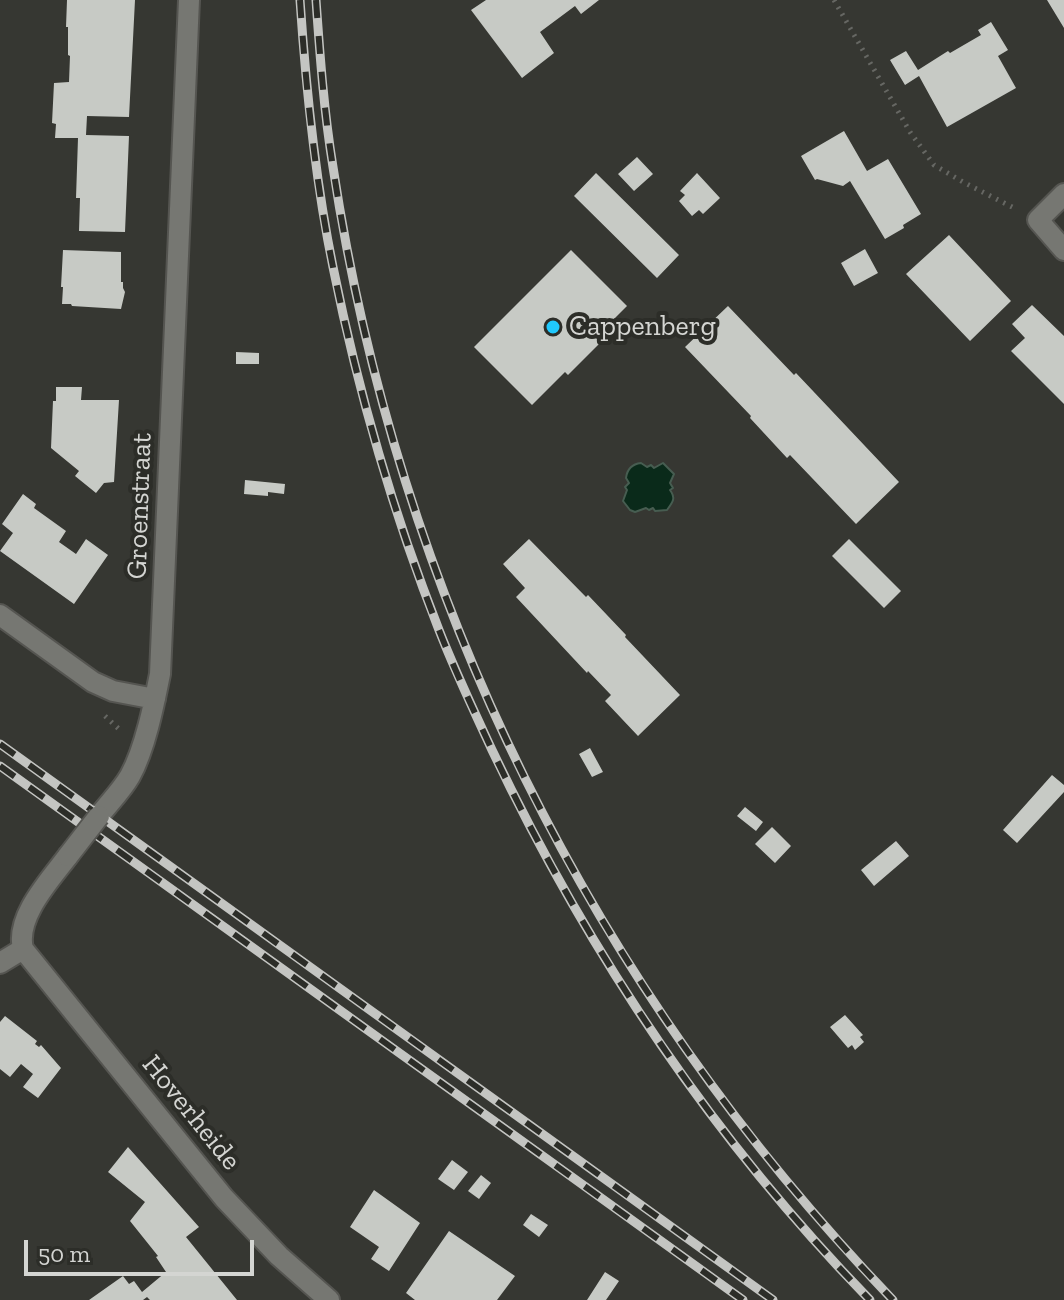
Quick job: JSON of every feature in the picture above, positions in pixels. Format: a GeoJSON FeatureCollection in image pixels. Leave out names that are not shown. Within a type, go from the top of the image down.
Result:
{"type":"FeatureCollection","features":[{"type":"Feature","properties":{"kind":"street","name":"Groenstraat"},"geometry":{"type":"LineString","coordinates":[[23,949],[20,938],[29,913],[68,856],[129,778],[140,750],[160,674],[189,0]]}},
{"type":"Feature","properties":{"kind":"street"},"geometry":{"type":"LineString","coordinates":[[1064,194],[1038,220],[1064,250]]}},
{"type":"Feature","properties":{"kind":"street"},"geometry":{"type":"LineString","coordinates":[[0,615],[93,682],[113,691],[155,699]]}},
{"type":"Feature","properties":{"kind":"street"},"geometry":{"type":"LineString","coordinates":[[0,963],[23,949]]}},
{"type":"Feature","properties":{"kind":"street","name":"Hoverheide"},"geometry":{"type":"LineString","coordinates":[[23,949],[224,1198],[279,1256],[329,1300]]}},
{"type":"Feature","properties":{"kind":"path"},"geometry":{"type":"LineString","coordinates":[[834,0],[910,132],[934,165],[1038,220]]}},
{"type":"Feature","properties":{"kind":"shaded area"},"geometry":{"type":"Polygon","coordinates":[[[641,463],[654,468],[663,463],[674,474],[670,483],[673,500],[667,510],[646,508],[635,512],[623,501],[627,490],[625,487],[629,483],[626,478],[628,472],[641,463]]]}},
{"type":"Feature","properties":{"kind":"building"},"geometry":{"type":"Polygon","coordinates":[[[67,0],[135,0],[129,117],[87,116],[86,135],[129,136],[125,232],[79,231],[80,198],[76,198],[78,138],[55,138],[56,124],[52,123],[54,83],[69,82],[67,0]]]}},
{"type":"Feature","properties":{"kind":"building"},"geometry":{"type":"Polygon","coordinates":[[[486,0],[599,0],[581,14],[575,6],[540,32],[554,53],[522,78],[471,10],[486,0]]]}},
{"type":"Feature","properties":{"kind":"building"},"geometry":{"type":"Polygon","coordinates":[[[1047,0],[1064,0],[1064,28],[1047,0]]]}},
{"type":"Feature","properties":{"kind":"building"},"geometry":{"type":"Polygon","coordinates":[[[991,22],[1008,50],[998,56],[1016,88],[947,127],[919,76],[905,85],[890,60],[906,51],[918,70],[981,35],[978,30],[991,22]]]}},
{"type":"Feature","properties":{"kind":"building"},"geometry":{"type":"Polygon","coordinates":[[[844,131],[867,171],[888,159],[921,214],[885,239],[850,181],[843,186],[815,180],[801,156],[844,131]]]}},
{"type":"Feature","properties":{"kind":"building"},"geometry":{"type":"Polygon","coordinates":[[[637,157],[653,174],[634,191],[618,174],[637,157]]]}},
{"type":"Feature","properties":{"kind":"building"},"geometry":{"type":"Polygon","coordinates":[[[596,173],[679,255],[657,278],[574,196],[596,173]]]}},
{"type":"Feature","properties":{"kind":"building"},"geometry":{"type":"Polygon","coordinates":[[[697,173],[720,198],[703,214],[699,210],[692,216],[679,201],[685,195],[680,191],[697,173]]]}},
{"type":"Feature","properties":{"kind":"building"},"geometry":{"type":"Polygon","coordinates":[[[949,235],[1011,301],[970,341],[906,274],[949,235]]]}},
{"type":"Feature","properties":{"kind":"building"},"geometry":{"type":"Polygon","coordinates":[[[865,249],[878,273],[854,286],[841,263],[865,249]]]}},
{"type":"Feature","properties":{"kind":"building"},"geometry":{"type":"Polygon","coordinates":[[[63,250],[121,252],[121,282],[125,292],[121,309],[62,304],[63,250]]]}},
{"type":"Feature","properties":{"kind":"building","name":"Cappenberg"},"geometry":{"type":"Polygon","coordinates":[[[571,250],[627,306],[609,324],[614,329],[568,375],[565,372],[532,405],[474,347],[571,250]]]}},
{"type":"Feature","properties":{"kind":"building"},"geometry":{"type":"Polygon","coordinates":[[[1032,305],[1064,336],[1064,404],[1011,351],[1025,338],[1012,324],[1032,305]]]}},
{"type":"Feature","properties":{"kind":"building"},"geometry":{"type":"Polygon","coordinates":[[[728,306],[899,482],[856,524],[790,455],[787,458],[685,347],[728,306]]]}},
{"type":"Feature","properties":{"kind":"building"},"geometry":{"type":"Polygon","coordinates":[[[236,352],[259,353],[259,364],[236,364],[236,352]]]}},
{"type":"Feature","properties":{"kind":"building"},"geometry":{"type":"Polygon","coordinates":[[[56,387],[82,387],[81,400],[119,400],[114,482],[104,483],[96,493],[75,476],[79,471],[51,448],[56,387]]]}},
{"type":"Feature","properties":{"kind":"building"},"geometry":{"type":"Polygon","coordinates":[[[245,480],[285,484],[284,494],[244,494],[245,480]]]}},
{"type":"Feature","properties":{"kind":"building"},"geometry":{"type":"Polygon","coordinates":[[[23,494],[36,504],[34,508],[66,531],[59,542],[76,554],[86,539],[108,555],[74,604],[0,551],[13,533],[2,524],[23,494]]]}},
{"type":"Feature","properties":{"kind":"building"},"geometry":{"type":"Polygon","coordinates":[[[529,539],[586,597],[588,595],[680,695],[638,736],[605,701],[611,695],[516,597],[525,588],[503,564],[529,539]]]}},
{"type":"Feature","properties":{"kind":"building"},"geometry":{"type":"Polygon","coordinates":[[[849,539],[901,591],[884,608],[832,556],[849,539]]]}},
{"type":"Feature","properties":{"kind":"building"},"geometry":{"type":"Polygon","coordinates":[[[590,748],[603,772],[592,777],[579,754],[590,748]]]}},
{"type":"Feature","properties":{"kind":"building"},"geometry":{"type":"Polygon","coordinates":[[[1052,775],[1064,785],[1064,792],[1017,843],[1003,830],[1052,775]]]}},
{"type":"Feature","properties":{"kind":"building"},"geometry":{"type":"Polygon","coordinates":[[[745,807],[763,822],[756,831],[737,816],[745,807]]]}},
{"type":"Feature","properties":{"kind":"building"},"geometry":{"type":"Polygon","coordinates":[[[772,827],[791,846],[775,863],[755,844],[772,827]]]}},
{"type":"Feature","properties":{"kind":"building"},"geometry":{"type":"Polygon","coordinates":[[[896,841],[909,856],[874,886],[861,870],[896,841]]]}},
{"type":"Feature","properties":{"kind":"building"},"geometry":{"type":"Polygon","coordinates":[[[845,1015],[863,1035],[860,1037],[864,1042],[855,1050],[852,1045],[848,1048],[830,1027],[845,1015]]]}},
{"type":"Feature","properties":{"kind":"building"},"geometry":{"type":"Polygon","coordinates":[[[5,1016],[37,1041],[35,1044],[41,1045],[61,1068],[38,1098],[23,1087],[33,1074],[21,1064],[10,1077],[0,1069],[0,1022],[5,1016]]]}},
{"type":"Feature","properties":{"kind":"building"},"geometry":{"type":"Polygon","coordinates":[[[128,1147],[199,1227],[186,1237],[237,1300],[150,1300],[147,1297],[143,1300],[89,1300],[123,1276],[129,1284],[134,1281],[142,1292],[166,1272],[158,1256],[130,1221],[145,1202],[108,1172],[128,1147]]]}},
{"type":"Feature","properties":{"kind":"building"},"geometry":{"type":"Polygon","coordinates":[[[452,1160],[468,1172],[454,1190],[438,1179],[452,1160]]]}},
{"type":"Feature","properties":{"kind":"building"},"geometry":{"type":"Polygon","coordinates":[[[481,1175],[491,1183],[479,1199],[468,1191],[481,1175]]]}},
{"type":"Feature","properties":{"kind":"building"},"geometry":{"type":"Polygon","coordinates":[[[374,1190],[420,1223],[389,1271],[371,1259],[379,1247],[350,1227],[374,1190]]]}},
{"type":"Feature","properties":{"kind":"building"},"geometry":{"type":"Polygon","coordinates":[[[531,1214],[548,1225],[539,1237],[523,1225],[531,1214]]]}},
{"type":"Feature","properties":{"kind":"building"},"geometry":{"type":"Polygon","coordinates":[[[449,1231],[515,1276],[497,1300],[415,1300],[406,1293],[449,1231]]]}},
{"type":"Feature","properties":{"kind":"building"},"geometry":{"type":"Polygon","coordinates":[[[605,1272],[619,1281],[606,1300],[587,1300],[605,1272]]]}},
{"type":"Feature","properties":{"kind":"railway"},"geometry":{"type":"LineString","coordinates":[[300,0],[308,100],[321,201],[354,360],[378,451],[407,541],[458,676],[529,825],[570,899],[658,1041],[759,1175],[870,1300]]}},
{"type":"Feature","properties":{"kind":"railway"},"geometry":{"type":"LineString","coordinates":[[316,0],[333,167],[363,326],[406,481],[459,632],[524,777],[601,917],[688,1051],[785,1179],[893,1300]]}},
{"type":"Feature","properties":{"kind":"railway"},"geometry":{"type":"LineString","coordinates":[[0,744],[773,1300]]}},
{"type":"Feature","properties":{"kind":"railway"},"geometry":{"type":"LineString","coordinates":[[0,766],[743,1300]]}},
{"type":"Feature","properties":{"kind":"place","name":"Cappenberg"},"geometry":{"type":"Point","coordinates":[553,327]}}]}
